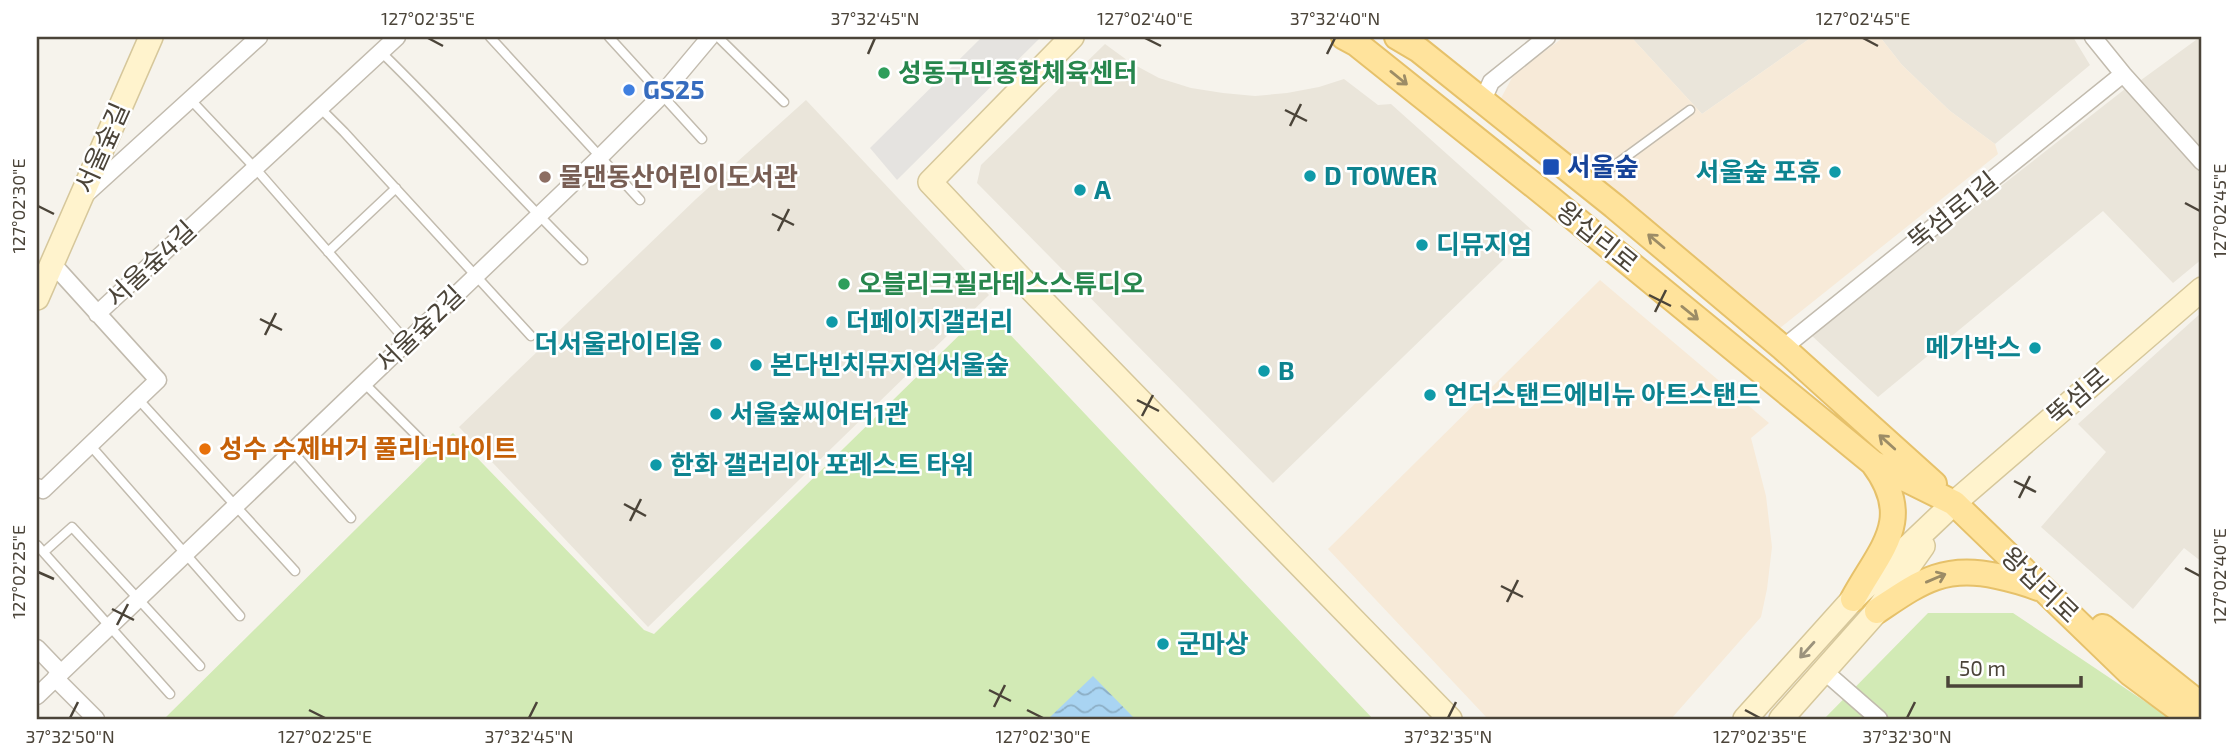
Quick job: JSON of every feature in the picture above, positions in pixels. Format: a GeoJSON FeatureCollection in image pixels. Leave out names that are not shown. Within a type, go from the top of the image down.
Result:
{"type":"FeatureCollection","features":[{"type":"Feature","properties":{"kind":"main road","name":"왕십리로"},"geometry":{"type":"LineString","coordinates":[[1344,37],[1357,44],[1552,199],[1873,463],[1954,503],[2054,588],[2202,706]]}},
{"type":"Feature","properties":{"kind":"main road","name":"왕십리로"},"geometry":{"type":"LineString","coordinates":[[1397,37],[1419,50],[1483,100],[1783,348],[1954,503],[2130,673],[2192,719]]}},
{"type":"Feature","properties":{"kind":"main road"},"geometry":{"type":"LineString","coordinates":[[1853,599],[1890,535],[1894,523],[1884,478],[1873,463]]}},
{"type":"Feature","properties":{"kind":"main road"},"geometry":{"type":"LineString","coordinates":[[1877,611],[1919,585],[1956,571],[1979,572],[2020,580],[2048,593]]}},
{"type":"Feature","properties":{"kind":"street","name":"서울숲길"},"geometry":{"type":"LineString","coordinates":[[37,298],[151,37]]}},
{"type":"Feature","properties":{"kind":"street"},"geometry":{"type":"LineString","coordinates":[[79,200],[259,37]]}},
{"type":"Feature","properties":{"kind":"street","name":"서울숲4길"},"geometry":{"type":"LineString","coordinates":[[52,263],[97,314],[397,37]]}},
{"type":"Feature","properties":{"kind":"street","name":"서울숲2길"},"geometry":{"type":"LineString","coordinates":[[37,696],[600,157],[662,94],[710,37]]}},
{"type":"Feature","properties":{"kind":"street"},"geometry":{"type":"LineString","coordinates":[[1072,37],[930,182],[1450,719]]}},
{"type":"Feature","properties":{"kind":"street"},"geometry":{"type":"LineString","coordinates":[[1483,100],[1491,82],[1547,37]]}},
{"type":"Feature","properties":{"kind":"street"},"geometry":{"type":"LineString","coordinates":[[2093,37],[2202,162]]}},
{"type":"Feature","properties":{"kind":"street","name":"뚝섬로1길"},"geometry":{"type":"LineString","coordinates":[[1783,348],[2123,74]]}},
{"type":"Feature","properties":{"kind":"street","name":"뚝섬로"},"geometry":{"type":"LineString","coordinates":[[1745,719],[1853,599],[1954,503],[2202,289]]}},
{"type":"Feature","properties":{"kind":"street"},"geometry":{"type":"LineString","coordinates":[[37,487],[43,490],[158,380],[97,314]]}},
{"type":"Feature","properties":{"kind":"street","name":"뚝섬로"},"geometry":{"type":"LineString","coordinates":[[1781,719],[1877,611],[1954,503]]}},
{"type":"Feature","properties":{"kind":"street"},"geometry":{"type":"LineString","coordinates":[[37,648],[96,719]]}},
{"type":"Feature","properties":{"kind":"street"},"geometry":{"type":"LineString","coordinates":[[1824,671],[1880,719]]}},
{"type":"Feature","properties":{"kind":"lane"},"geometry":{"type":"LineString","coordinates":[[490,37],[640,200]]}},
{"type":"Feature","properties":{"kind":"lane"},"geometry":{"type":"LineString","coordinates":[[609,37],[702,139]]}},
{"type":"Feature","properties":{"kind":"lane"},"geometry":{"type":"LineString","coordinates":[[718,37],[784,102]]}},
{"type":"Feature","properties":{"kind":"lane"},"geometry":{"type":"LineString","coordinates":[[381,52],[583,260]]}},
{"type":"Feature","properties":{"kind":"lane"},"geometry":{"type":"LineString","coordinates":[[190,99],[255,168],[407,342]]}},
{"type":"Feature","properties":{"kind":"lane"},"geometry":{"type":"LineString","coordinates":[[320,108],[476,276]]}},
{"type":"Feature","properties":{"kind":"lane"},"geometry":{"type":"LineString","coordinates":[[1586,186],[1690,110]]}},
{"type":"Feature","properties":{"kind":"lane"},"geometry":{"type":"LineString","coordinates":[[328,252],[396,188]]}},
{"type":"Feature","properties":{"kind":"lane","name":"서울숲2길"},"geometry":{"type":"LineString","coordinates":[[476,276],[531,336]]}},
{"type":"Feature","properties":{"kind":"lane","name":"서울숲2길"},"geometry":{"type":"LineString","coordinates":[[364,383],[426,445]]}},
{"type":"Feature","properties":{"kind":"lane"},"geometry":{"type":"LineString","coordinates":[[138,399],[295,571]]}},
{"type":"Feature","properties":{"kind":"lane"},"geometry":{"type":"LineString","coordinates":[[90,445],[240,616]]}},
{"type":"Feature","properties":{"kind":"lane"},"geometry":{"type":"LineString","coordinates":[[292,452],[351,518]]}},
{"type":"Feature","properties":{"kind":"lane"},"geometry":{"type":"LineString","coordinates":[[44,552],[72,527],[200,666]]}},
{"type":"Feature","properties":{"kind":"lane"},"geometry":{"type":"LineString","coordinates":[[37,545],[170,694]]}},
{"type":"Feature","properties":{"kind":"shaded area"},"geometry":{"type":"Polygon","coordinates":[[[982,37],[1041,37],[897,180],[870,148],[982,37]]]}},
{"type":"Feature","properties":{"kind":"shaded area"},"geometry":{"type":"Polygon","coordinates":[[[1564,37],[1631,37],[1702,114],[1812,37],[1880,37],[1902,65],[1950,111],[1995,144],[1998,154],[1780,328],[1500,100],[1514,74],[1564,37]]]}},
{"type":"Feature","properties":{"kind":"shaded area"},"geometry":{"type":"Polygon","coordinates":[[[1631,37],[1812,37],[1702,114],[1631,37]]]}},
{"type":"Feature","properties":{"kind":"shaded area"},"geometry":{"type":"Polygon","coordinates":[[[1880,37],[2073,37],[2090,65],[1995,144],[1950,111],[1902,65],[1880,37]]]}},
{"type":"Feature","properties":{"kind":"shaded area"},"geometry":{"type":"Polygon","coordinates":[[[2202,37],[2202,154],[2137,83],[2202,37]]]}},
{"type":"Feature","properties":{"kind":"shaded area"},"geometry":{"type":"Polygon","coordinates":[[[1105,44],[1131,63],[1159,78],[1191,88],[1223,93],[1255,96],[1287,93],[1344,79],[1378,105],[1391,104],[1533,231],[1273,483],[977,183],[981,165],[1105,44]]]}},
{"type":"Feature","properties":{"kind":"shaded area"},"geometry":{"type":"Polygon","coordinates":[[[2125,89],[2202,175],[2202,259],[2173,283],[2103,211],[1878,397],[1811,335],[2125,89]]]}},
{"type":"Feature","properties":{"kind":"shaded area"},"geometry":{"type":"Polygon","coordinates":[[[806,100],[989,295],[648,627],[459,427],[696,199],[806,100]]]}},
{"type":"Feature","properties":{"kind":"shaded area"},"geometry":{"type":"Polygon","coordinates":[[[1600,280],[1769,423],[1751,438],[1766,496],[1772,547],[1761,617],[1671,719],[1488,719],[1328,549],[1600,280]]]}},
{"type":"Feature","properties":{"kind":"shaded area"},"geometry":{"type":"Polygon","coordinates":[[[2202,312],[2202,562],[2184,548],[2133,609],[2041,527],[2106,452],[2078,424],[2202,312]]]}},
{"type":"Feature","properties":{"kind":"green space"},"geometry":{"type":"Polygon","coordinates":[[[986,309],[1373,719],[164,719],[453,433],[644,630],[654,634],[986,309]]]}},
{"type":"Feature","properties":{"kind":"green space"},"geometry":{"type":"Polygon","coordinates":[[[1928,613],[2013,613],[2171,719],[1824,719],[1928,613]]]}},
{"type":"Feature","properties":{"kind":"water"},"geometry":{"type":"Polygon","coordinates":[[[1093,676],[1135,719],[1049,718],[1093,676]]]}},
{"type":"Feature","properties":{"kind":"place","name":"성동구민종합체육센터"},"geometry":{"type":"Point","coordinates":[884,73]}},
{"type":"Feature","properties":{"kind":"place","name":"GS25"},"geometry":{"type":"Point","coordinates":[629,90]}},
{"type":"Feature","properties":{"kind":"place","name":"서울숲"},"geometry":{"type":"Point","coordinates":[1551,167]}},
{"type":"Feature","properties":{"kind":"place","name":"서울숲 포휴"},"geometry":{"type":"Point","coordinates":[1835,172]}},
{"type":"Feature","properties":{"kind":"place","name":"D TOWER"},"geometry":{"type":"Point","coordinates":[1310,176]}},
{"type":"Feature","properties":{"kind":"place","name":"물댄동산어린이도서관"},"geometry":{"type":"Point","coordinates":[545,177]}},
{"type":"Feature","properties":{"kind":"place","name":"A"},"geometry":{"type":"Point","coordinates":[1080,190]}},
{"type":"Feature","properties":{"kind":"place","name":"디뮤지엄"},"geometry":{"type":"Point","coordinates":[1422,245]}},
{"type":"Feature","properties":{"kind":"place","name":"오블리크필라테스스튜디오"},"geometry":{"type":"Point","coordinates":[844,284]}},
{"type":"Feature","properties":{"kind":"place","name":"더페이지갤러리"},"geometry":{"type":"Point","coordinates":[832,322]}},
{"type":"Feature","properties":{"kind":"place","name":"더서울라이티움"},"geometry":{"type":"Point","coordinates":[716,344]}},
{"type":"Feature","properties":{"kind":"place","name":"메가박스"},"geometry":{"type":"Point","coordinates":[2035,348]}},
{"type":"Feature","properties":{"kind":"place","name":"본다빈치뮤지엄서울숲"},"geometry":{"type":"Point","coordinates":[756,365]}},
{"type":"Feature","properties":{"kind":"place","name":"B"},"geometry":{"type":"Point","coordinates":[1264,371]}},
{"type":"Feature","properties":{"kind":"place","name":"언더스탠드에비뉴 아트스탠드"},"geometry":{"type":"Point","coordinates":[1430,395]}},
{"type":"Feature","properties":{"kind":"place","name":"서울숲씨어터1관"},"geometry":{"type":"Point","coordinates":[716,414]}},
{"type":"Feature","properties":{"kind":"place","name":"성수 수제버거 풀리너마이트"},"geometry":{"type":"Point","coordinates":[205,449]}},
{"type":"Feature","properties":{"kind":"place","name":"한화 갤러리아 포레스트 타워"},"geometry":{"type":"Point","coordinates":[656,465]}},
{"type":"Feature","properties":{"kind":"place","name":"군마상"},"geometry":{"type":"Point","coordinates":[1163,644]}}]}
